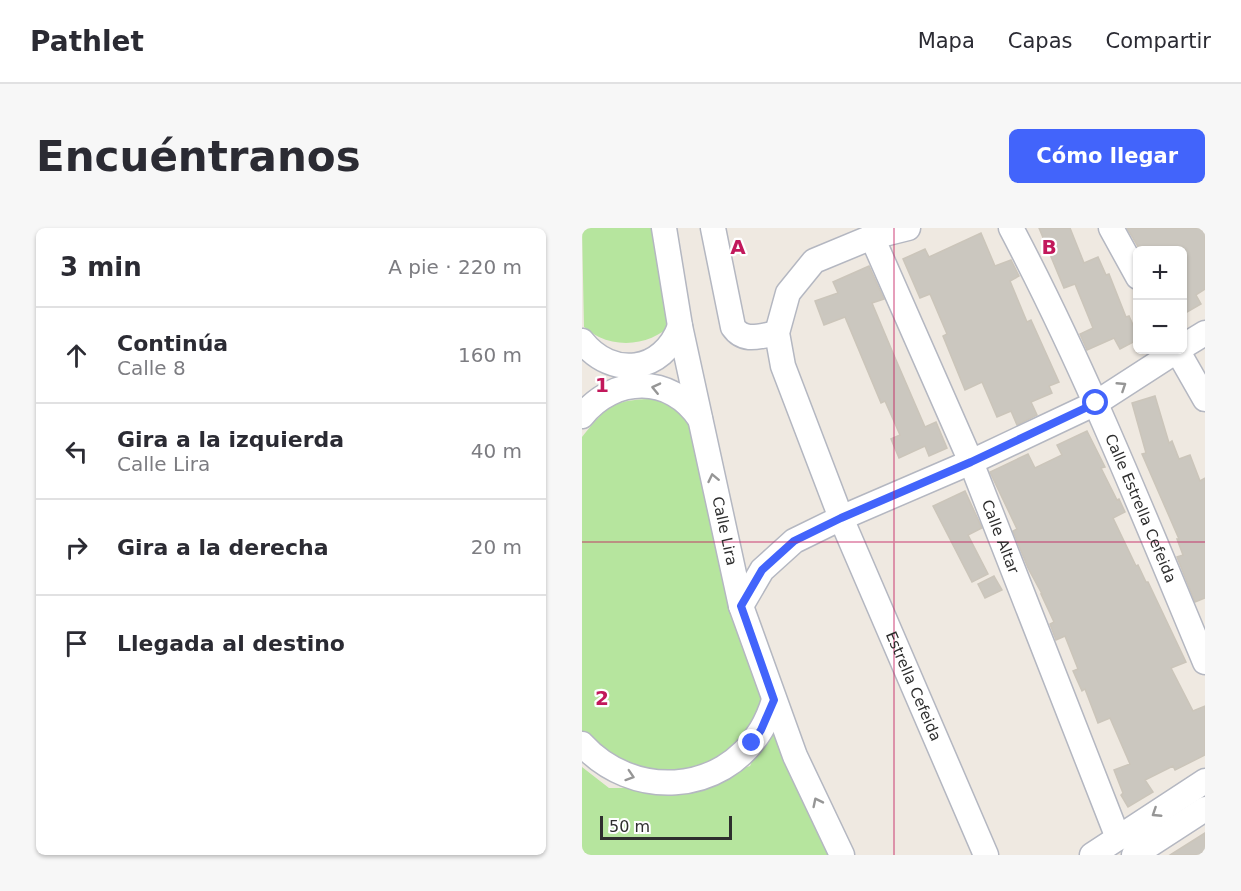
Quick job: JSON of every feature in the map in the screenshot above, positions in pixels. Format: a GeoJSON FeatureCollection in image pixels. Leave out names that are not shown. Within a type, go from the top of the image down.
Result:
{"type":"FeatureCollection","features":[{"type":"Feature","properties":{"kind":"street","name":"Calle Lira"},"geometry":{"type":"LineString","coordinates":[[664,228],[680,326],[741,606],[795,756],[842,855]]}},
{"type":"Feature","properties":{"kind":"street"},"geometry":{"type":"LineString","coordinates":[[713,228],[733,327],[738,334],[746,338],[777,333]]}},
{"type":"Feature","properties":{"kind":"street"},"geometry":{"type":"LineString","coordinates":[[841,518],[783,366],[777,333],[788,293],[814,261],[872,237],[908,228]]}},
{"type":"Feature","properties":{"kind":"street","name":"Calle Estrella Cefeida"},"geometry":{"type":"LineString","coordinates":[[1011,228],[1096,403],[1205,662]]}},
{"type":"Feature","properties":{"kind":"street"},"geometry":{"type":"LineString","coordinates":[[1111,228],[1133,269]]}},
{"type":"Feature","properties":{"kind":"street","name":"Calle Altar"},"geometry":{"type":"LineString","coordinates":[[872,237],[971,462],[1126,846]]}},
{"type":"Feature","properties":{"kind":"street"},"geometry":{"type":"LineString","coordinates":[[582,341],[606,362],[628,366],[640,365],[651,361],[669,347],[680,326]]}},
{"type":"Feature","properties":{"kind":"street"},"geometry":{"type":"LineString","coordinates":[[1187,344],[1205,333]]}},
{"type":"Feature","properties":{"kind":"street"},"geometry":{"type":"LineString","coordinates":[[741,606],[762,570],[794,541],[1096,403],[1171,354]]}},
{"type":"Feature","properties":{"kind":"street"},"geometry":{"type":"LineString","coordinates":[[1179,354],[1205,399]]}},
{"type":"Feature","properties":{"kind":"street"},"geometry":{"type":"LineString","coordinates":[[582,416],[608,393],[619,388],[643,385],[677,396],[695,412],[701,421]]}},
{"type":"Feature","properties":{"kind":"street","name":"Estrella Cefeida"},"geometry":{"type":"LineString","coordinates":[[841,518],[986,855]]}},
{"type":"Feature","properties":{"kind":"street"},"geometry":{"type":"LineString","coordinates":[[582,744],[606,766],[635,778],[666,783],[690,780],[713,772],[740,755],[761,730],[774,700]]}},
{"type":"Feature","properties":{"kind":"street"},"geometry":{"type":"LineString","coordinates":[[1126,846],[1205,781]]}},
{"type":"Feature","properties":{"kind":"street"},"geometry":{"type":"LineString","coordinates":[[1092,855],[1126,846],[1205,809]]}},
{"type":"Feature","properties":{"kind":"green space"},"geometry":{"type":"Polygon","coordinates":[[[582,228],[655,228],[673,323],[666,330],[639,342],[619,343],[599,337],[584,327],[582,228]]]}},
{"type":"Feature","properties":{"kind":"green space"},"geometry":{"type":"Polygon","coordinates":[[[650,399],[671,401],[695,423],[765,704],[737,753],[721,763],[622,779],[582,746],[582,437],[610,408],[626,401],[650,399]]]}},
{"type":"Feature","properties":{"kind":"green space"},"geometry":{"type":"Polygon","coordinates":[[[773,716],[839,855],[582,855],[582,767],[609,788],[690,785],[750,766],[773,716]]]}},
{"type":"Feature","properties":{"kind":"building"},"geometry":{"type":"Polygon","coordinates":[[[1039,228],[1070,228],[1084,263],[1098,257],[1106,275],[1109,274],[1126,317],[1129,316],[1133,325],[1133,342],[1120,349],[1114,338],[1087,350],[1080,334],[1093,328],[1075,284],[1064,288],[1039,228]]]}},
{"type":"Feature","properties":{"kind":"building"},"geometry":{"type":"Polygon","coordinates":[[[1127,228],[1205,228],[1205,289],[1196,295],[1201,304],[1187,312],[1187,246],[1138,246],[1127,228]]]}},
{"type":"Feature","properties":{"kind":"building"},"geometry":{"type":"Polygon","coordinates":[[[981,233],[995,266],[1011,260],[1019,276],[1010,281],[1027,322],[1031,320],[1059,382],[1049,386],[1052,393],[1031,402],[1037,415],[1017,425],[1011,411],[997,417],[982,382],[965,390],[943,336],[947,334],[930,294],[920,298],[903,259],[925,249],[929,257],[981,233]]]}},
{"type":"Feature","properties":{"kind":"building"},"geometry":{"type":"Polygon","coordinates":[[[869,266],[884,299],[872,303],[893,353],[925,427],[936,422],[947,448],[929,456],[925,446],[899,458],[891,439],[900,435],[885,401],[881,403],[845,317],[824,325],[815,301],[838,293],[833,282],[869,266]]]}},
{"type":"Feature","properties":{"kind":"building"},"geometry":{"type":"Polygon","coordinates":[[[1155,396],[1169,443],[1172,441],[1179,459],[1190,455],[1200,481],[1205,478],[1205,598],[1195,602],[1177,557],[1183,555],[1177,539],[1179,539],[1142,454],[1146,453],[1132,403],[1155,396]]]}},
{"type":"Feature","properties":{"kind":"building"},"geometry":{"type":"Polygon","coordinates":[[[1087,431],[1105,467],[1101,468],[1125,512],[1113,518],[1136,566],[1138,565],[1148,582],[1186,662],[1171,668],[1193,711],[1205,706],[1205,755],[1175,770],[1173,766],[1145,780],[1153,792],[1128,807],[1121,795],[1123,793],[1114,770],[1130,764],[1110,718],[1098,723],[1085,689],[1082,691],[1073,671],[1078,669],[1065,636],[1056,640],[1050,624],[1054,622],[1028,568],[1013,531],[1017,529],[990,472],[1028,454],[1035,468],[1062,455],[1057,445],[1087,431]]]}},
{"type":"Feature","properties":{"kind":"building"},"geometry":{"type":"Polygon","coordinates":[[[965,491],[982,528],[968,535],[988,574],[972,582],[933,506],[965,491]]]}},
{"type":"Feature","properties":{"kind":"building"},"geometry":{"type":"Polygon","coordinates":[[[994,576],[1002,590],[985,598],[978,584],[994,576]]]}},
{"type":"Feature","properties":{"kind":"building"},"geometry":{"type":"Polygon","coordinates":[[[1205,833],[1205,855],[1170,855],[1205,833]]]}},
{"type":"Feature","properties":{"kind":"route"},"geometry":{"type":"LineString","coordinates":[[752,743],[769,715],[774,700],[741,606],[762,570],[794,541],[1096,403]]}}]}
